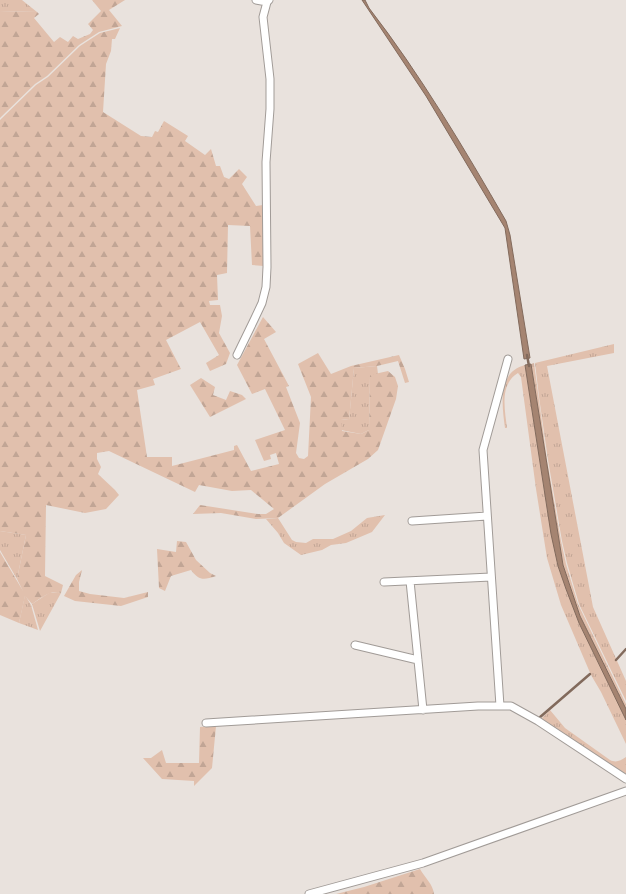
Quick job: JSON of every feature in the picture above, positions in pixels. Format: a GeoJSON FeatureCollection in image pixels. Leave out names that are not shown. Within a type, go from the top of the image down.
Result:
{"type":"FeatureCollection","features":[{"type":"Feature","properties":{"kind":"street"},"geometry":{"type":"LineString","coordinates":[[237,355],[259,309],[266,286],[266,162],[270,109],[270,79],[263,17],[268,1],[256,0]]}},
{"type":"Feature","properties":{"kind":"street"},"geometry":{"type":"LineString","coordinates":[[500,706],[483,450],[508,359]]}},
{"type":"Feature","properties":{"kind":"street"},"geometry":{"type":"LineString","coordinates":[[412,521],[487,516]]}},
{"type":"Feature","properties":{"kind":"street"},"geometry":{"type":"LineString","coordinates":[[384,582],[491,577]]}},
{"type":"Feature","properties":{"kind":"street"},"geometry":{"type":"LineString","coordinates":[[410,581],[423,710]]}},
{"type":"Feature","properties":{"kind":"street"},"geometry":{"type":"LineString","coordinates":[[355,644],[418,660]]}},
{"type":"Feature","properties":{"kind":"street"},"geometry":{"type":"LineString","coordinates":[[206,723],[478,706],[511,706],[538,721],[626,779]]}},
{"type":"Feature","properties":{"kind":"street"},"geometry":{"type":"LineString","coordinates":[[309,894],[423,863],[626,791]]}},
{"type":"Feature","properties":{"kind":"green space"},"geometry":{"type":"Polygon","coordinates":[[[0,0],[22,0],[37,12],[0,11],[0,0]]]}},
{"type":"Feature","properties":{"kind":"green space"},"geometry":{"type":"Polygon","coordinates":[[[92,0],[125,0],[109,10],[122,26],[99,32],[79,45],[47,76],[35,84],[0,118],[0,11],[37,12],[39,14],[34,18],[54,42],[60,37],[68,42],[73,36],[78,39],[90,34],[93,30],[88,24],[101,11],[92,0]]]}},
{"type":"Feature","properties":{"kind":"green space"},"geometry":{"type":"Polygon","coordinates":[[[120,28],[115,39],[112,39],[111,51],[106,64],[103,112],[141,136],[152,137],[155,131],[158,132],[164,121],[188,136],[185,141],[205,155],[211,149],[216,166],[220,166],[224,177],[229,179],[239,169],[247,177],[242,184],[256,206],[263,205],[264,266],[252,265],[250,226],[228,225],[227,273],[217,275],[218,300],[209,301],[210,305],[220,305],[222,316],[219,333],[230,353],[226,364],[210,371],[206,363],[219,355],[200,322],[166,340],[181,369],[153,379],[155,385],[137,390],[147,457],[172,457],[172,466],[234,450],[234,446],[237,445],[251,471],[279,464],[276,453],[270,455],[271,459],[264,461],[255,440],[285,430],[265,389],[252,394],[237,365],[263,317],[276,332],[264,339],[289,386],[286,387],[300,423],[296,453],[299,458],[304,459],[308,456],[311,397],[298,364],[318,353],[331,374],[351,366],[399,355],[409,382],[405,383],[398,361],[377,366],[354,368],[349,420],[341,419],[342,431],[361,434],[369,430],[370,375],[388,371],[395,377],[398,386],[396,399],[378,450],[368,459],[325,484],[278,518],[256,519],[221,513],[193,514],[200,505],[258,514],[266,514],[274,509],[251,490],[232,491],[199,485],[195,492],[109,451],[97,453],[97,459],[101,467],[98,474],[119,495],[106,509],[85,513],[46,505],[45,576],[63,585],[61,593],[50,593],[32,604],[25,596],[19,623],[0,615],[0,552],[23,591],[17,579],[26,535],[0,531],[0,120],[36,85],[48,77],[80,46],[100,33],[120,28]]]}},
{"type":"Feature","properties":{"kind":"green space"},"geometry":{"type":"Polygon","coordinates":[[[614,344],[614,353],[547,366],[593,607],[626,681],[626,701],[579,604],[567,563],[548,460],[535,363],[614,344]]]}},
{"type":"Feature","properties":{"kind":"green space"},"geometry":{"type":"Polygon","coordinates":[[[534,363],[547,460],[566,564],[578,604],[626,704],[626,709],[580,616],[563,565],[531,364],[534,363]]]}},
{"type":"Feature","properties":{"kind":"green space"},"geometry":{"type":"Polygon","coordinates":[[[525,365],[545,495],[558,566],[579,623],[626,720],[626,744],[601,692],[591,675],[561,605],[547,558],[521,377],[518,373],[508,384],[506,391],[505,406],[507,428],[505,428],[503,391],[510,375],[516,369],[525,365]]]}},
{"type":"Feature","properties":{"kind":"green space"},"geometry":{"type":"Polygon","coordinates":[[[377,366],[378,374],[370,376],[369,430],[361,434],[341,430],[341,419],[349,420],[354,368],[377,366]]]}},
{"type":"Feature","properties":{"kind":"green space"},"geometry":{"type":"Polygon","coordinates":[[[201,378],[215,387],[213,395],[226,400],[230,391],[242,395],[246,399],[210,417],[190,385],[201,378]]]}},
{"type":"Feature","properties":{"kind":"green space"},"geometry":{"type":"Polygon","coordinates":[[[385,515],[372,532],[346,543],[331,545],[322,550],[301,555],[284,543],[266,519],[278,518],[292,540],[306,543],[313,539],[333,539],[351,531],[367,518],[385,515]]]}},
{"type":"Feature","properties":{"kind":"green space"},"geometry":{"type":"Polygon","coordinates":[[[0,531],[26,535],[17,579],[0,550],[0,531]]]}},
{"type":"Feature","properties":{"kind":"green space"},"geometry":{"type":"Polygon","coordinates":[[[177,541],[186,542],[196,560],[210,573],[216,576],[202,579],[191,570],[171,576],[165,591],[159,588],[157,549],[176,552],[177,541]]]}},
{"type":"Feature","properties":{"kind":"green space"},"geometry":{"type":"Polygon","coordinates":[[[82,570],[79,582],[79,591],[90,594],[124,598],[148,592],[148,597],[121,606],[75,601],[64,596],[76,575],[82,570]]]}},
{"type":"Feature","properties":{"kind":"green space"},"geometry":{"type":"Polygon","coordinates":[[[49,593],[61,593],[40,631],[32,604],[49,593]]]}},
{"type":"Feature","properties":{"kind":"green space"},"geometry":{"type":"Polygon","coordinates":[[[25,595],[31,605],[38,630],[19,623],[25,595]]]}},
{"type":"Feature","properties":{"kind":"green space"},"geometry":{"type":"Polygon","coordinates":[[[550,710],[565,728],[610,760],[618,761],[626,757],[626,774],[542,721],[542,718],[550,710]]]}},
{"type":"Feature","properties":{"kind":"green space"},"geometry":{"type":"Polygon","coordinates":[[[216,726],[212,768],[194,786],[194,781],[162,779],[143,758],[151,758],[162,750],[166,763],[199,763],[200,727],[216,726]]]}},
{"type":"Feature","properties":{"kind":"green space"},"geometry":{"type":"Polygon","coordinates":[[[420,869],[430,884],[434,894],[336,894],[364,887],[420,869]]]}},
{"type":"Feature","properties":{"kind":"shaded area"},"geometry":{"type":"Polygon","coordinates":[[[362,0],[365,0],[369,8],[424,85],[458,139],[506,221],[510,235],[530,358],[524,359],[505,228],[426,96],[362,0]]]}},
{"type":"Feature","properties":{"kind":"shaded area"},"geometry":{"type":"Polygon","coordinates":[[[531,364],[563,565],[580,616],[626,709],[626,720],[579,623],[558,566],[551,534],[525,365],[531,364]]]}},
{"type":"Feature","properties":{"kind":"waterway"},"geometry":{"type":"LineString","coordinates":[[527,355],[529,366]]}},
{"type":"Feature","properties":{"kind":"waterway"},"geometry":{"type":"LineString","coordinates":[[616,660],[626,649]]}},
{"type":"Feature","properties":{"kind":"waterway"},"geometry":{"type":"LineString","coordinates":[[539,718],[590,674]]}}]}
